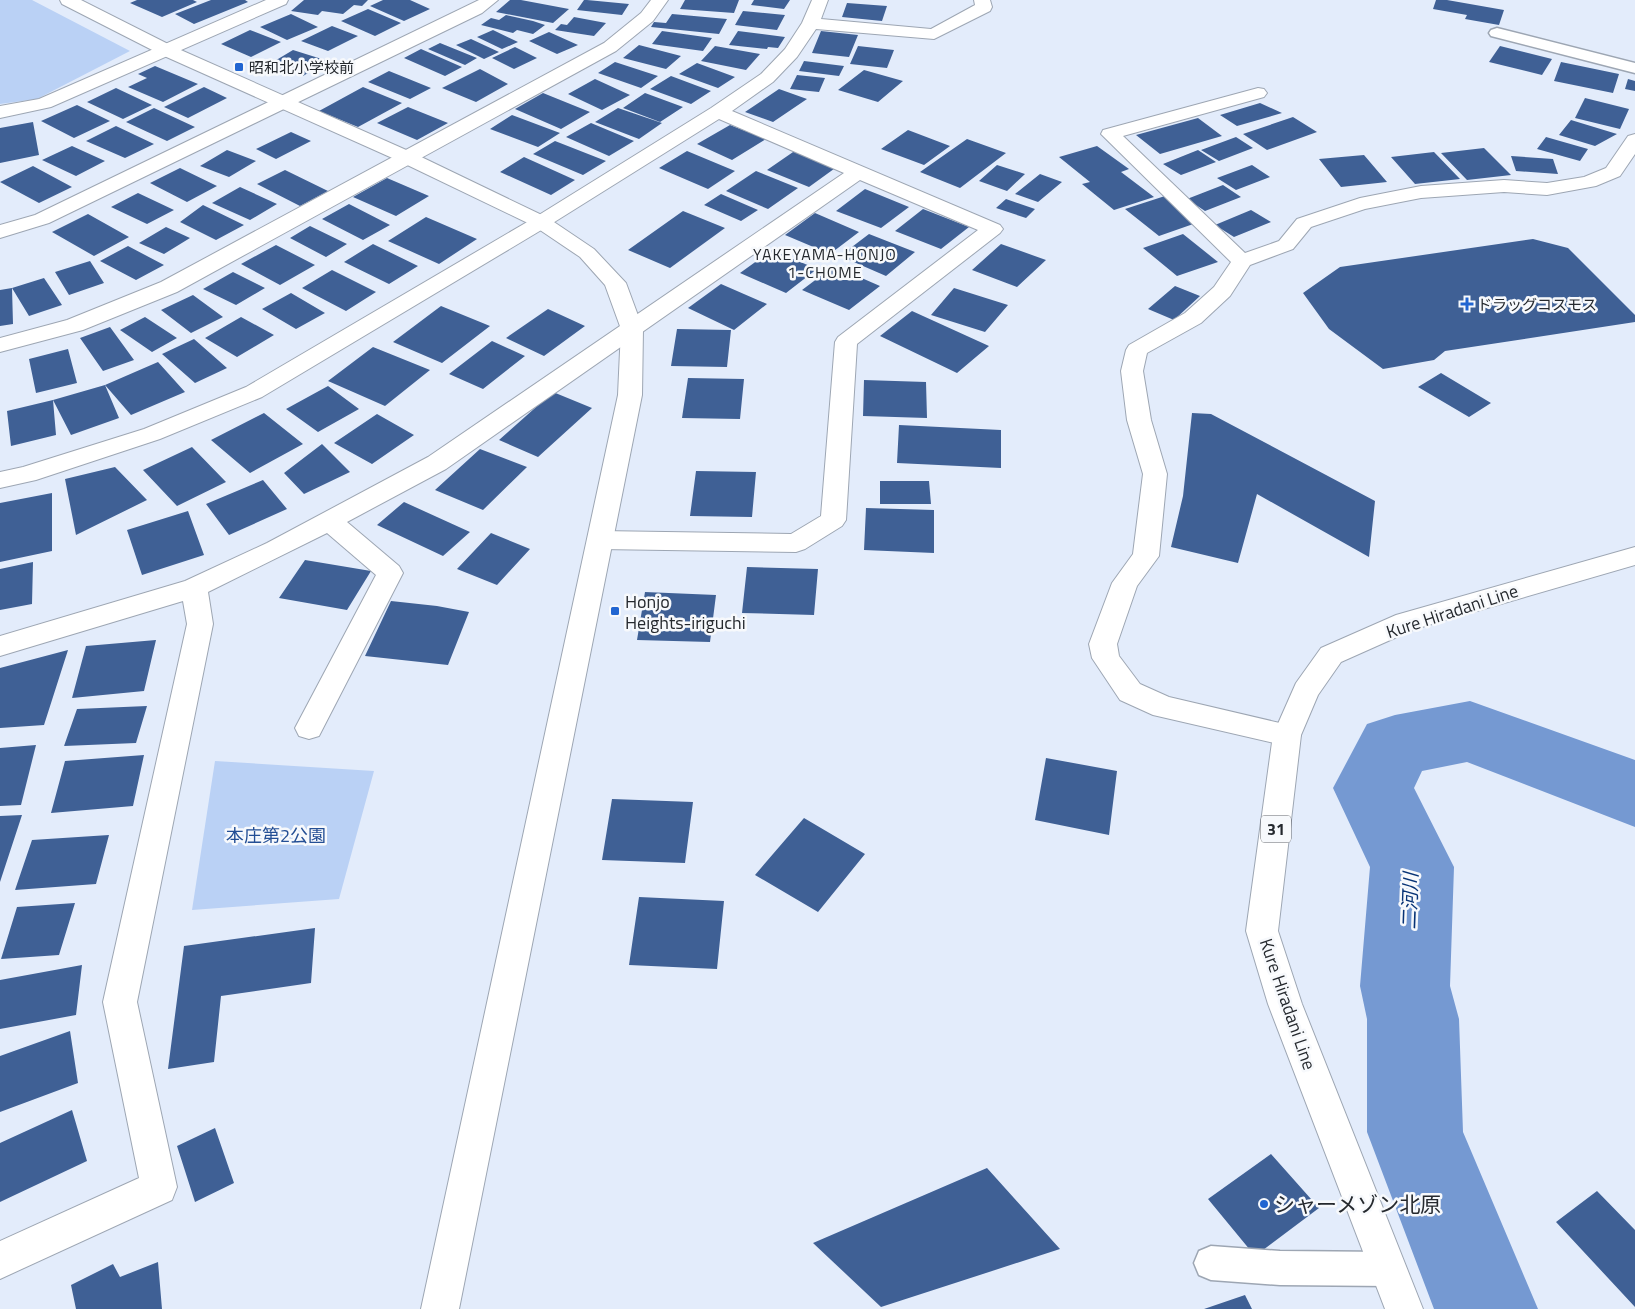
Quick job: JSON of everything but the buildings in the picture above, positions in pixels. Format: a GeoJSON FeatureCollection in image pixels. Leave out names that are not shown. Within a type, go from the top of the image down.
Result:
{"type":"FeatureCollection","features":[{"type":"Feature","properties":{"kind":"street"},"geometry":{"type":"LineString","coordinates":[[68,0],[168,50],[406,157],[541,222],[587,253],[615,283],[632,329],[630,395],[440,1309]]}},
{"type":"Feature","properties":{"kind":"street"},"geometry":{"type":"LineString","coordinates":[[0,112],[44,103],[280,0]]}},
{"type":"Feature","properties":{"kind":"street"},"geometry":{"type":"LineString","coordinates":[[0,232],[42,219],[476,9],[490,0]]}},
{"type":"Feature","properties":{"kind":"street"},"geometry":{"type":"LineString","coordinates":[[0,345],[76,325],[168,288],[610,47],[647,17],[660,0]]}},
{"type":"Feature","properties":{"kind":"street"},"geometry":{"type":"LineString","coordinates":[[0,480],[27,474],[152,434],[254,392],[541,222],[718,112],[767,78],[791,53],[811,23],[820,0]]}},
{"type":"Feature","properties":{"kind":"street"},"geometry":{"type":"LineString","coordinates":[[811,23],[934,34],[984,7],[982,0]]}},
{"type":"Feature","properties":{"kind":"street"},"geometry":{"type":"LineString","coordinates":[[1242,261],[1110,134],[1258,93]]}},
{"type":"Feature","properties":{"kind":"street"},"geometry":{"type":"LineString","coordinates":[[600,540],[796,543],[833,520],[846,342],[993,229],[718,112]]}},
{"type":"Feature","properties":{"kind":"street"},"geometry":{"type":"LineString","coordinates":[[1287,736],[1163,707],[1130,692],[1106,658],[1103,644],[1126,583],[1146,556],[1155,474],[1139,420],[1132,371],[1137,350],[1193,318],[1222,291],[1242,261],[1286,245],[1304,223],[1360,204],[1421,192],[1504,186],[1547,189],[1589,182],[1614,172],[1635,140]]}},
{"type":"Feature","properties":{"kind":"street"},"geometry":{"type":"LineString","coordinates":[[0,646],[194,588],[276,549],[437,463],[858,172]]}},
{"type":"Feature","properties":{"kind":"street"},"geometry":{"type":"LineString","coordinates":[[309,728],[390,573],[329,520]]}},
{"type":"Feature","properties":{"kind":"street","name":"Kure Hiradani Line"},"geometry":{"type":"LineString","coordinates":[[1404,1309],[1285,1004],[1262,931],[1287,736],[1306,691],[1332,655],[1406,622],[1635,556]]}},
{"type":"Feature","properties":{"kind":"street"},"geometry":{"type":"LineString","coordinates":[[0,1260],[159,1187],[120,1002],[200,624],[194,588]]}},
{"type":"Feature","properties":{"kind":"lane"},"geometry":{"type":"LineString","coordinates":[[1497,34],[1635,68]]}},
{"type":"Feature","properties":{"kind":"lane"},"geometry":{"type":"LineString","coordinates":[[1212,1263],[1280,1268],[1388,1269]]}},
{"type":"Feature","properties":{"kind":"green space"},"geometry":{"type":"Polygon","coordinates":[[[0,0],[32,0],[130,51],[37,99],[0,104],[0,0]]]}},
{"type":"Feature","properties":{"kind":"green space","name":"本庄第2公園"},"geometry":{"type":"Polygon","coordinates":[[[215,761],[374,771],[339,899],[192,910],[215,761]]]}},
{"type":"Feature","properties":{"kind":"waterway","name":"二河川"},"geometry":{"type":"LineString","coordinates":[[1486,1309],[1415,1132],[1413,1019],[1405,986],[1412,867],[1373,788],[1395,746],[1470,731],[1635,794]]}},
{"type":"Feature","properties":{"kind":"place","name":"昭和北小学校前"},"geometry":{"type":"Point","coordinates":[239,67]}},
{"type":"Feature","properties":{"kind":"place","name":"ドラッグコスモス"},"geometry":{"type":"Point","coordinates":[1467,304]}},
{"type":"Feature","properties":{"kind":"place","name":"Honjo Heights-iriguchi"},"geometry":{"type":"Point","coordinates":[615,611]}},
{"type":"Feature","properties":{"kind":"place","name":"シャーメゾン北原"},"geometry":{"type":"Point","coordinates":[1264,1204]}},
{"type":"Feature","properties":{"kind":"district","name":"YAKEYAMA-HONJO 1-CHOME"},"geometry":{"type":"Point","coordinates":[825,263]}}]}
